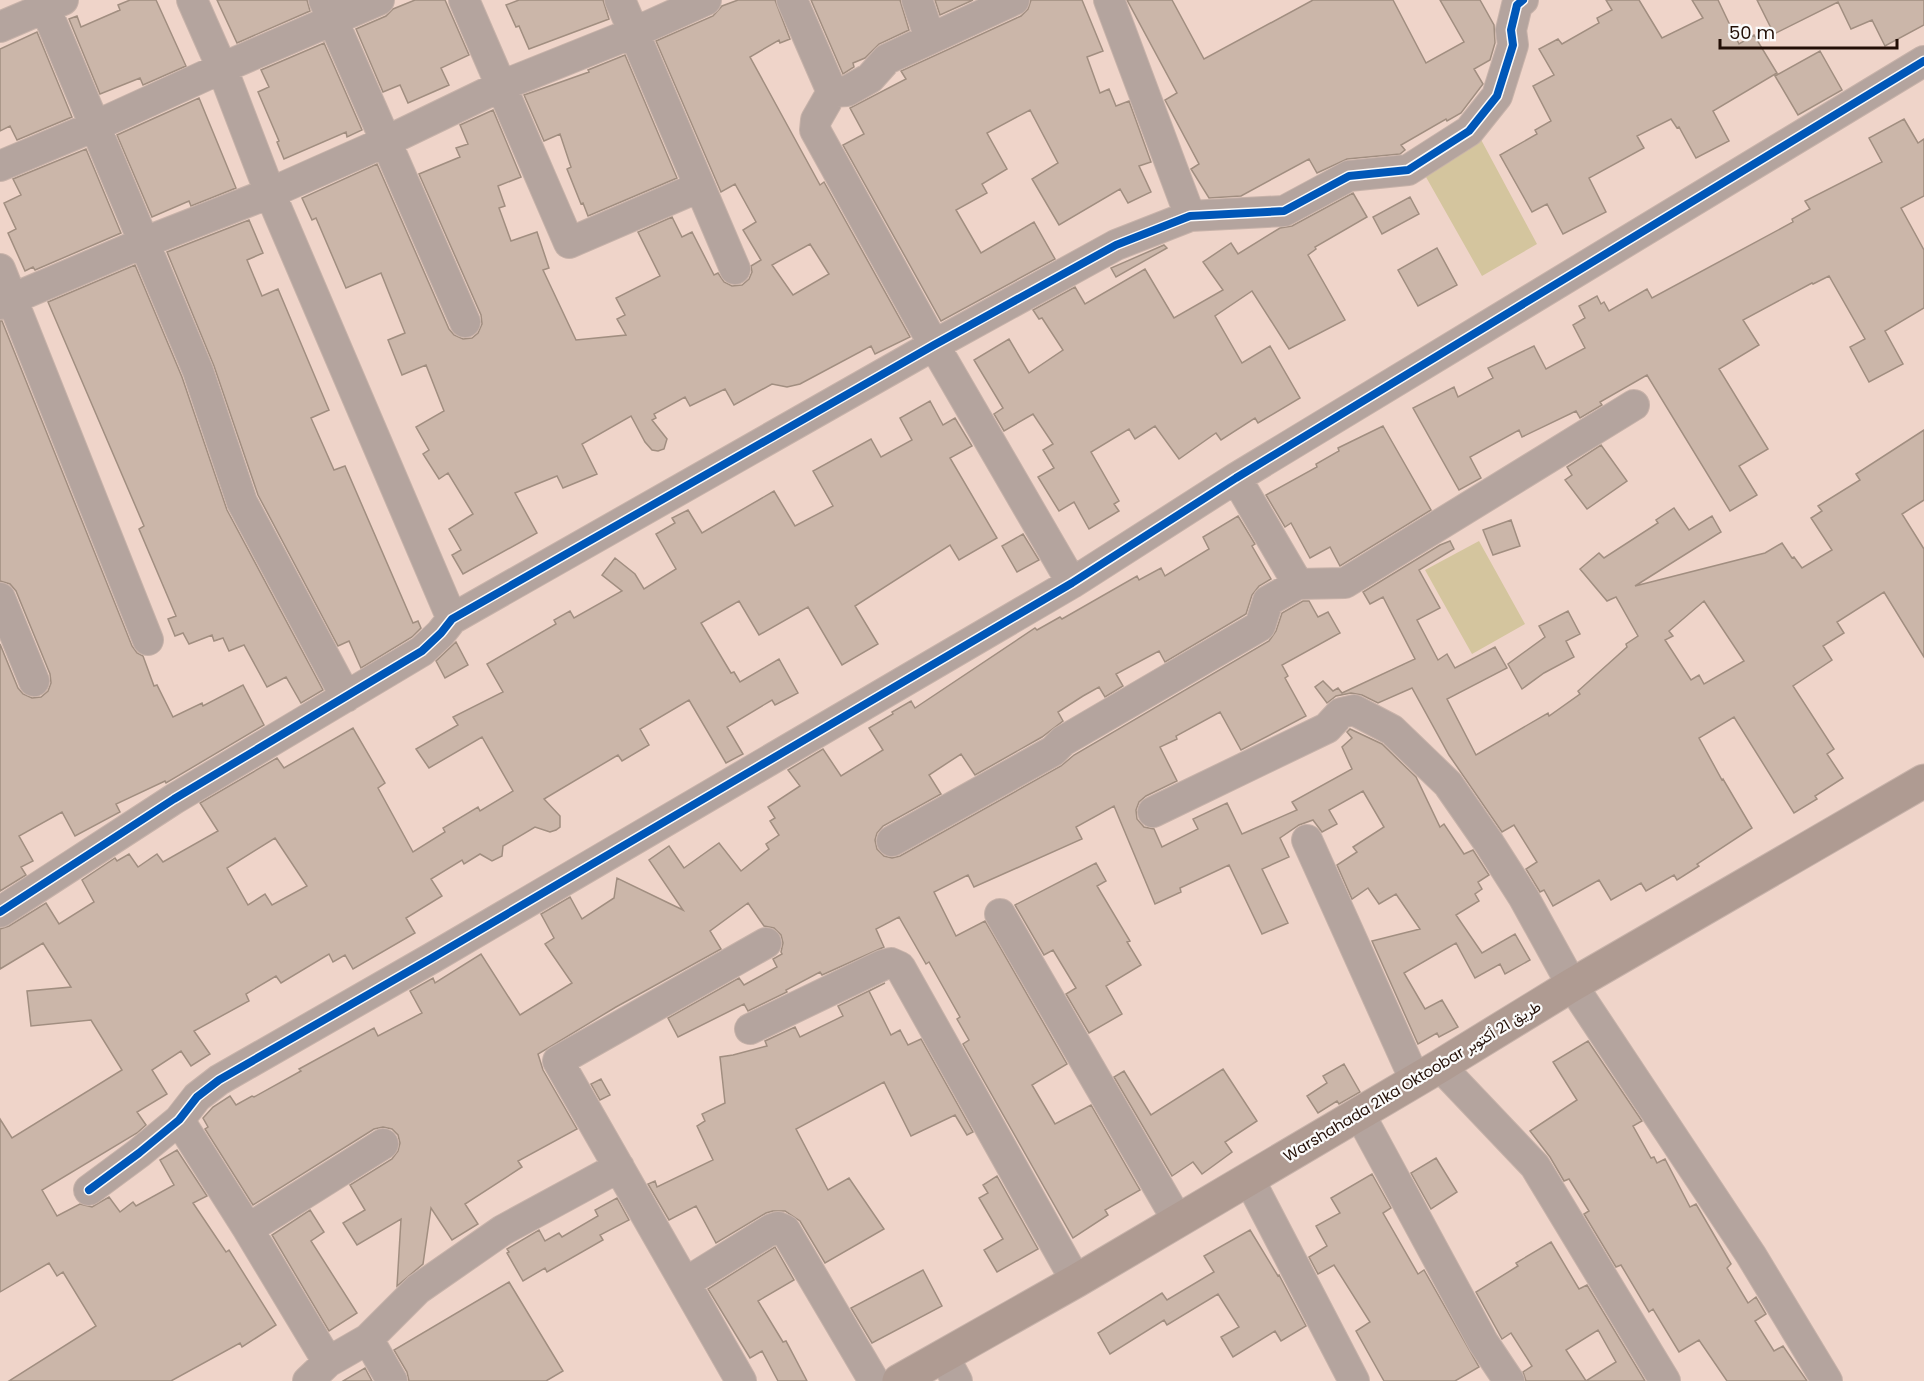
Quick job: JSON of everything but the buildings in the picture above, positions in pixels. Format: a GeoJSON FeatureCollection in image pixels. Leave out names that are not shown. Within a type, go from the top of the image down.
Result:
{"type":"FeatureCollection","features":[{"type":"Feature","properties":{"kind":"main road","name":"Warshahada 21ka Oktoobar طريق 21 أكتوبر"},"geometry":{"type":"LineString","coordinates":[[899,1381],[950,1368],[1076,1281],[1572,985],[1924,781]]}},
{"type":"Feature","properties":{"kind":"street"},"geometry":{"type":"LineString","coordinates":[[192,0],[222,68],[270,194],[452,619]]}},
{"type":"Feature","properties":{"kind":"street"},"geometry":{"type":"LineString","coordinates":[[0,166],[222,68],[329,10],[379,0]]}},
{"type":"Feature","properties":{"kind":"street"},"geometry":{"type":"LineString","coordinates":[[464,0],[569,243],[699,186]]}},
{"type":"Feature","properties":{"kind":"street"},"geometry":{"type":"LineString","coordinates":[[620,0],[735,268]]}},
{"type":"Feature","properties":{"kind":"street"},"geometry":{"type":"LineString","coordinates":[[6,302],[145,243],[270,194],[501,86],[633,33],[706,0]]}},
{"type":"Feature","properties":{"kind":"street"},"geometry":{"type":"LineString","coordinates":[[792,0],[832,92]]}},
{"type":"Feature","properties":{"kind":"street"},"geometry":{"type":"LineString","coordinates":[[917,0],[930,38]]}},
{"type":"Feature","properties":{"kind":"street"},"geometry":{"type":"LineString","coordinates":[[832,92],[847,91],[870,78],[887,60],[1014,0]]}},
{"type":"Feature","properties":{"kind":"street"},"geometry":{"type":"LineString","coordinates":[[1109,0],[1190,216]]}},
{"type":"Feature","properties":{"kind":"street"},"geometry":{"type":"LineString","coordinates":[[0,912],[174,799],[422,651],[452,619],[934,345],[1116,245],[1190,216],[1284,211],[1349,176],[1408,170],[1469,131],[1497,96],[1513,45],[1511,30],[1517,5],[1523,0]]}},
{"type":"Feature","properties":{"kind":"street"},"geometry":{"type":"LineString","coordinates":[[0,27],[50,3],[95,126],[198,371],[242,502],[346,697]]}},
{"type":"Feature","properties":{"kind":"street"},"geometry":{"type":"LineString","coordinates":[[329,10],[465,322]]}},
{"type":"Feature","properties":{"kind":"street"},"geometry":{"type":"LineString","coordinates":[[88,1190],[140,1153],[179,1120],[197,1097],[219,1080],[453,946],[1072,583],[1236,478],[1924,61]]}},
{"type":"Feature","properties":{"kind":"street"},"geometry":{"type":"LineString","coordinates":[[832,92],[816,120],[815,130],[934,345],[1072,583]]}},
{"type":"Feature","properties":{"kind":"street"},"geometry":{"type":"LineString","coordinates":[[0,269],[6,302],[148,640]]}},
{"type":"Feature","properties":{"kind":"street"},"geometry":{"type":"LineString","coordinates":[[892,841],[1053,752],[1063,741],[1260,626],[1268,601],[1298,584],[1345,583],[1634,405]]}},
{"type":"Feature","properties":{"kind":"street"},"geometry":{"type":"LineString","coordinates":[[1236,478],[1298,584]]}},
{"type":"Feature","properties":{"kind":"street"},"geometry":{"type":"LineString","coordinates":[[0,598],[34,681]]}},
{"type":"Feature","properties":{"kind":"street"},"geometry":{"type":"LineString","coordinates":[[1153,812],[1327,728],[1341,713],[1354,710],[1392,730],[1448,784],[1490,843],[1524,898],[1572,985],[1744,1245],[1827,1381]]}},
{"type":"Feature","properties":{"kind":"street"},"geometry":{"type":"LineString","coordinates":[[1307,840],[1427,1073],[1535,1166],[1665,1381]]}},
{"type":"Feature","properties":{"kind":"street"},"geometry":{"type":"LineString","coordinates":[[1000,914],[1178,1221]]}},
{"type":"Feature","properties":{"kind":"street"},"geometry":{"type":"LineString","coordinates":[[741,1381],[558,1061],[766,943]]}},
{"type":"Feature","properties":{"kind":"street"},"geometry":{"type":"LineString","coordinates":[[750,1029],[883,965],[891,963],[900,967],[1076,1281]]}},
{"type":"Feature","properties":{"kind":"street"},"geometry":{"type":"LineString","coordinates":[[1359,1113],[1483,1342],[1509,1381]]}},
{"type":"Feature","properties":{"kind":"street"},"geometry":{"type":"LineString","coordinates":[[179,1120],[248,1229],[318,1372],[368,1339],[418,1289],[503,1230],[620,1167]]}},
{"type":"Feature","properties":{"kind":"street"},"geometry":{"type":"LineString","coordinates":[[248,1229],[384,1144]]}},
{"type":"Feature","properties":{"kind":"street"},"geometry":{"type":"LineString","coordinates":[[1249,1179],[1354,1381]]}},
{"type":"Feature","properties":{"kind":"street"},"geometry":{"type":"LineString","coordinates":[[685,1283],[772,1229],[778,1227],[784,1230],[874,1381]]}},
{"type":"Feature","properties":{"kind":"street"},"geometry":{"type":"LineString","coordinates":[[368,1339],[392,1381]]}},
{"type":"Feature","properties":{"kind":"shaded area"},"geometry":{"type":"Polygon","coordinates":[[[1478,134],[1537,244],[1482,276],[1422,170],[1478,134]]]}},
{"type":"Feature","properties":{"kind":"shaded area"},"geometry":{"type":"Polygon","coordinates":[[[1479,541],[1525,624],[1472,654],[1425,570],[1479,541]]]}},
{"type":"Feature","properties":{"kind":"cycle path"},"geometry":{"type":"LineString","coordinates":[[0,912],[174,799],[422,651],[452,619],[934,345],[1116,245],[1190,216],[1284,211],[1349,176],[1408,170],[1469,131],[1497,96],[1513,45],[1511,30],[1517,5],[1523,0]]}},
{"type":"Feature","properties":{"kind":"cycle path"},"geometry":{"type":"LineString","coordinates":[[89,1190],[179,1120],[197,1097],[219,1080],[432,958],[1072,583],[1236,478],[1924,61]]}}]}
